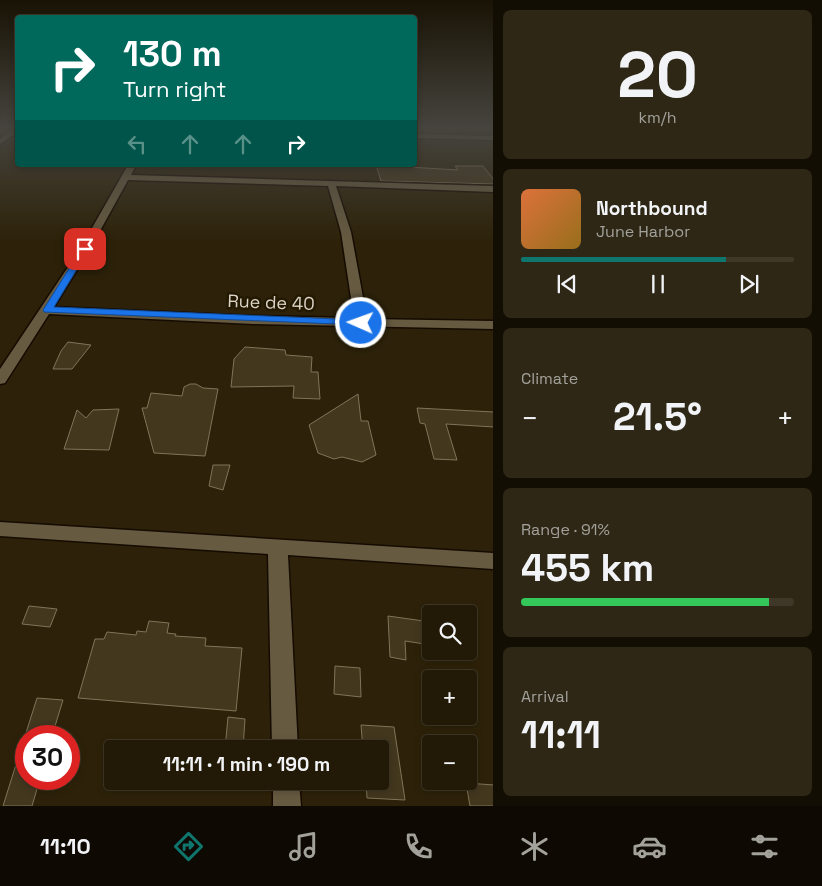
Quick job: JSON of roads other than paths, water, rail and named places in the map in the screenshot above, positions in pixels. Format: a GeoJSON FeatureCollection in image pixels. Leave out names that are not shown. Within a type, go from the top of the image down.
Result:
{"type":"FeatureCollection","features":[{"type":"Feature","properties":{"kind":"street"},"geometry":{"type":"LineString","coordinates":[[0,380],[85,249],[131,167]]}},
{"type":"Feature","properties":{"kind":"street"},"geometry":{"type":"LineString","coordinates":[[124,177],[493,189]]}},
{"type":"Feature","properties":{"kind":"street"},"geometry":{"type":"LineString","coordinates":[[331,184],[346,232],[361,323]]}},
{"type":"Feature","properties":{"kind":"street","name":"Rue de 40"},"geometry":{"type":"LineString","coordinates":[[47,310],[361,323],[493,325]]}},
{"type":"Feature","properties":{"kind":"street"},"geometry":{"type":"LineString","coordinates":[[0,529],[493,561]]}},
{"type":"Feature","properties":{"kind":"street"},"geometry":{"type":"LineString","coordinates":[[278,548],[286,740]]}},
{"type":"Feature","properties":{"kind":"street"},"geometry":{"type":"LineString","coordinates":[[286,790],[287,806]]}}]}
